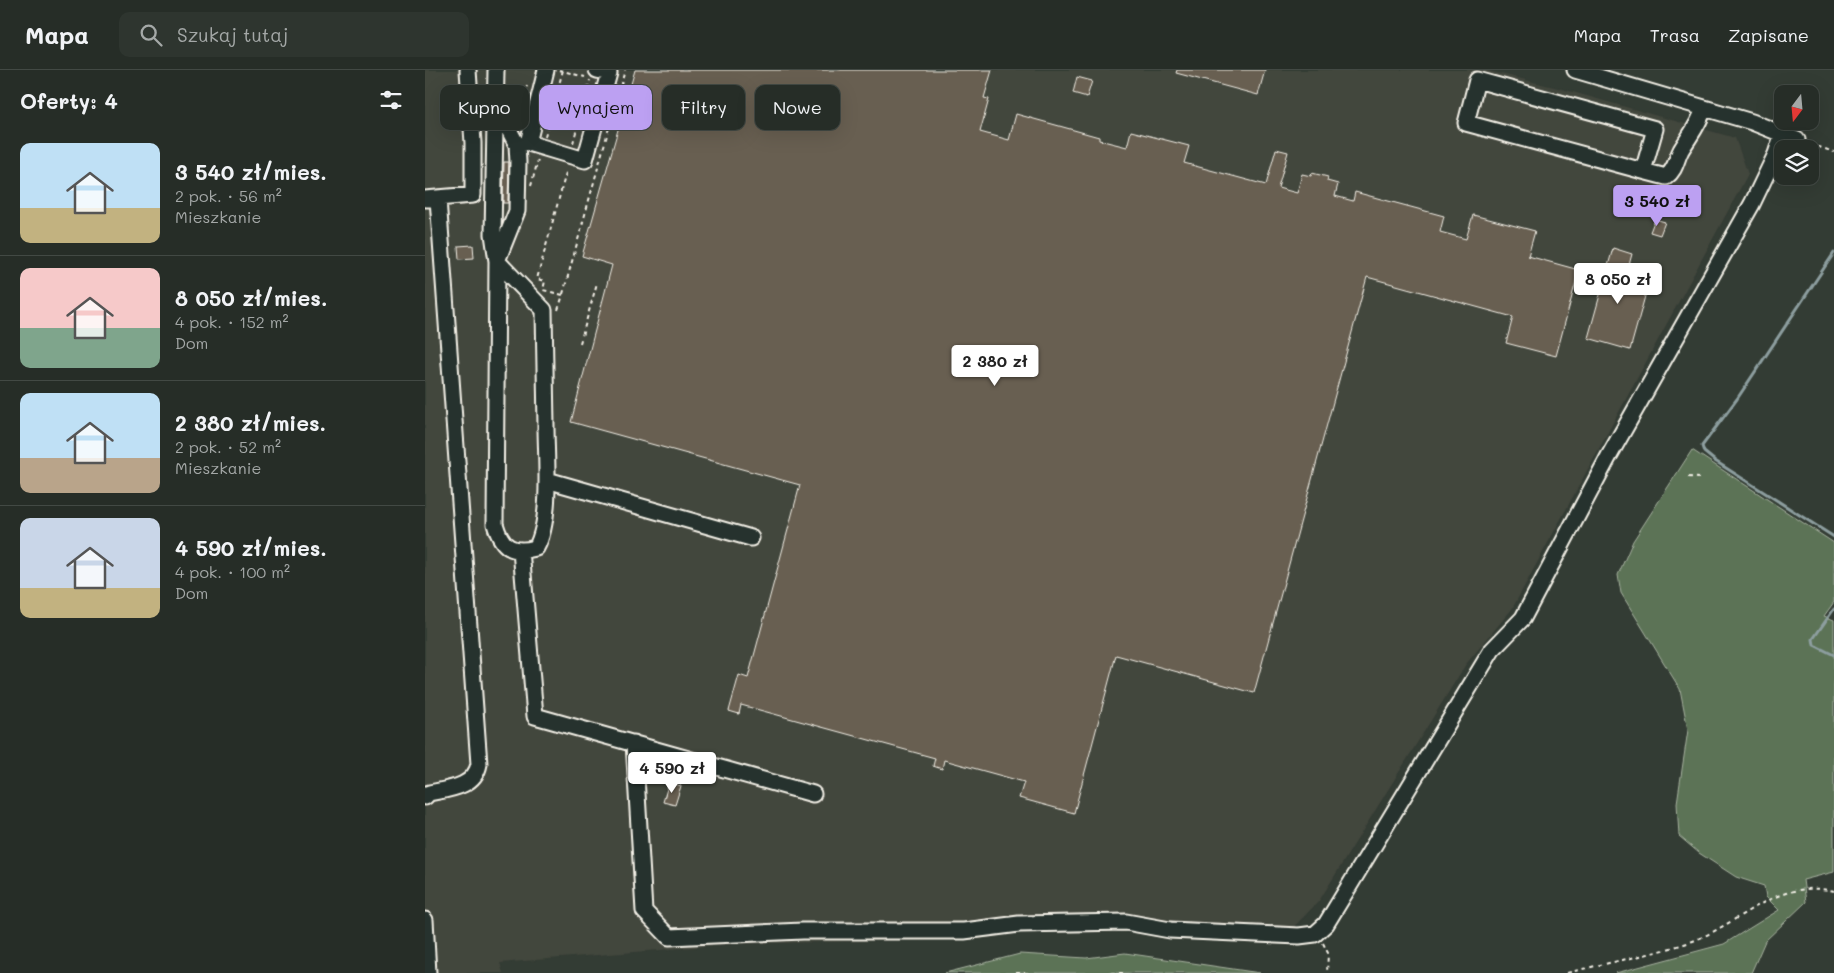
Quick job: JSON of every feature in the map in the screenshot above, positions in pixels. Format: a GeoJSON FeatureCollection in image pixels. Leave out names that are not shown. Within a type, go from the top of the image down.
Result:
{"type":"FeatureCollection","features":[{"type":"Feature","properties":{"kind":"street"},"geometry":{"type":"LineString","coordinates":[[425,797],[429,793],[469,782],[477,772],[479,764],[431,199],[473,195],[473,144],[468,70]]}},
{"type":"Feature","properties":{"kind":"street"},"geometry":{"type":"LineString","coordinates":[[496,70],[496,85]]}},
{"type":"Feature","properties":{"kind":"street"},"geometry":{"type":"LineString","coordinates":[[497,261],[517,211],[529,145],[546,70]]}},
{"type":"Feature","properties":{"kind":"street"},"geometry":{"type":"LineString","coordinates":[[517,130],[529,145],[585,160],[609,73],[597,70]]}},
{"type":"Feature","properties":{"kind":"street"},"geometry":{"type":"LineString","coordinates":[[1575,70],[1704,108],[1797,140]]}},
{"type":"Feature","properties":{"kind":"street"},"geometry":{"type":"LineString","coordinates":[[1643,171],[1655,128],[1477,80],[1466,123],[1643,171],[1667,177],[1672,173],[1681,150],[1695,131],[1704,108]]}},
{"type":"Feature","properties":{"kind":"street"},"geometry":{"type":"LineString","coordinates":[[495,130],[493,234],[497,261],[495,524],[503,543],[516,551],[536,548],[542,537],[547,480],[544,310],[497,261]]}},
{"type":"Feature","properties":{"kind":"street"},"geometry":{"type":"LineString","coordinates":[[634,744],[644,911],[669,937],[803,931],[965,931],[1019,924],[1126,922],[1170,930],[1299,936],[1315,934],[1326,924],[1492,650],[1523,618],[1609,456],[1752,204],[1776,154],[1783,134]]}},
{"type":"Feature","properties":{"kind":"street"},"geometry":{"type":"LineString","coordinates":[[547,480],[751,538]]}},
{"type":"Feature","properties":{"kind":"street"},"geometry":{"type":"LineString","coordinates":[[521,550],[535,716],[813,794]]}},
{"type":"Feature","properties":{"kind":"street"},"geometry":{"type":"LineString","coordinates":[[425,920],[428,973]]}},
{"type":"Feature","properties":{"kind":"path"},"geometry":{"type":"LineString","coordinates":[[531,188],[529,145],[562,70],[591,79],[537,279],[545,281],[543,290],[563,295]]}},
{"type":"Feature","properties":{"kind":"path"},"geometry":{"type":"LineString","coordinates":[[557,314],[625,70]]}},
{"type":"Feature","properties":{"kind":"path"},"geometry":{"type":"LineString","coordinates":[[1819,147],[1834,152]]}},
{"type":"Feature","properties":{"kind":"path"},"geometry":{"type":"LineString","coordinates":[[581,343],[597,283]]}},
{"type":"Feature","properties":{"kind":"path"},"geometry":{"type":"LineString","coordinates":[[1689,477],[1699,478]]}},
{"type":"Feature","properties":{"kind":"path"},"geometry":{"type":"LineString","coordinates":[[1567,973],[1641,957],[1692,941],[1765,900],[1794,889],[1834,892]]}},
{"type":"Feature","properties":{"kind":"path"},"geometry":{"type":"LineString","coordinates":[[1315,934],[1324,944],[1327,953],[1327,973]]}},
{"type":"Feature","properties":{"kind":"path"},"geometry":{"type":"LineString","coordinates":[[1016,973],[1028,973]]}},
{"type":"Feature","properties":{"kind":"path"},"geometry":{"type":"LineString","coordinates":[[1103,973],[1126,973]]}},
{"type":"Feature","properties":{"kind":"shaded area"},"geometry":{"type":"Polygon","coordinates":[[[425,70],[1485,70],[1562,89],[1735,138],[1748,174],[1512,609],[1466,664],[1319,901],[1279,942],[1168,939],[1130,932],[1021,933],[977,939],[733,944],[500,963],[503,973],[425,973],[425,70]]]}},
{"type":"Feature","properties":{"kind":"green space"},"geometry":{"type":"Polygon","coordinates":[[[1692,450],[1834,543],[1834,602],[1824,616],[1834,620],[1834,872],[1803,880],[1806,902],[1765,941],[1751,973],[1616,973],[1724,944],[1779,910],[1766,897],[1764,886],[1736,877],[1699,853],[1679,836],[1677,803],[1688,730],[1680,689],[1621,593],[1618,575],[1633,541],[1692,450]]]}},
{"type":"Feature","properties":{"kind":"green space"},"geometry":{"type":"Polygon","coordinates":[[[1125,953],[1260,973],[945,973],[1020,954],[1086,958],[1125,953]]]}},
{"type":"Feature","properties":{"kind":"building"},"geometry":{"type":"Polygon","coordinates":[[[635,70],[992,70],[984,98],[989,99],[980,132],[1009,140],[1016,114],[1099,137],[1099,140],[1127,147],[1131,131],[1189,146],[1184,163],[1266,185],[1276,149],[1288,152],[1278,188],[1297,193],[1302,174],[1311,176],[1312,173],[1328,177],[1327,181],[1338,184],[1335,196],[1353,201],[1355,192],[1444,216],[1440,232],[1466,239],[1473,215],[1535,231],[1528,256],[1579,270],[1556,356],[1506,343],[1513,317],[1367,277],[1254,693],[1116,655],[1074,813],[1019,798],[1024,782],[944,760],[942,769],[933,766],[935,758],[741,705],[739,714],[729,711],[739,675],[748,678],[800,485],[571,422],[612,265],[582,256],[618,130],[652,130],[652,85],[631,85],[635,70]]]}},
{"type":"Feature","properties":{"kind":"building"},"geometry":{"type":"Polygon","coordinates":[[[1177,70],[1265,70],[1258,95],[1176,73],[1177,70]]]}},
{"type":"Feature","properties":{"kind":"building"},"geometry":{"type":"Polygon","coordinates":[[[1077,77],[1092,81],[1087,97],[1073,93],[1077,77]]]}},
{"type":"Feature","properties":{"kind":"building"},"geometry":{"type":"Polygon","coordinates":[[[504,162],[509,162],[508,203],[503,203],[504,162]]]}},
{"type":"Feature","properties":{"kind":"building"},"geometry":{"type":"Polygon","coordinates":[[[1647,190],[1656,192],[1652,206],[1643,204],[1647,190]]]}},
{"type":"Feature","properties":{"kind":"building"},"geometry":{"type":"Polygon","coordinates":[[[1655,219],[1665,222],[1660,235],[1650,232],[1655,219]]]}},
{"type":"Feature","properties":{"kind":"building"},"geometry":{"type":"Polygon","coordinates":[[[473,245],[474,258],[459,259],[458,246],[473,245]]]}},
{"type":"Feature","properties":{"kind":"building"},"geometry":{"type":"Polygon","coordinates":[[[1613,248],[1632,254],[1624,283],[1647,289],[1630,350],[1588,338],[1613,248]]]}},
{"type":"Feature","properties":{"kind":"building"},"geometry":{"type":"Polygon","coordinates":[[[669,782],[681,786],[675,805],[663,802],[669,782]]]}},
{"type":"Feature","properties":{"kind":"waterway"},"geometry":{"type":"LineString","coordinates":[[1834,253],[1737,399],[1702,446],[1704,452],[1715,461],[1834,537]]}},
{"type":"Feature","properties":{"kind":"waterway"},"geometry":{"type":"LineString","coordinates":[[1834,609],[1813,639],[1814,645],[1834,655]]}}]}
